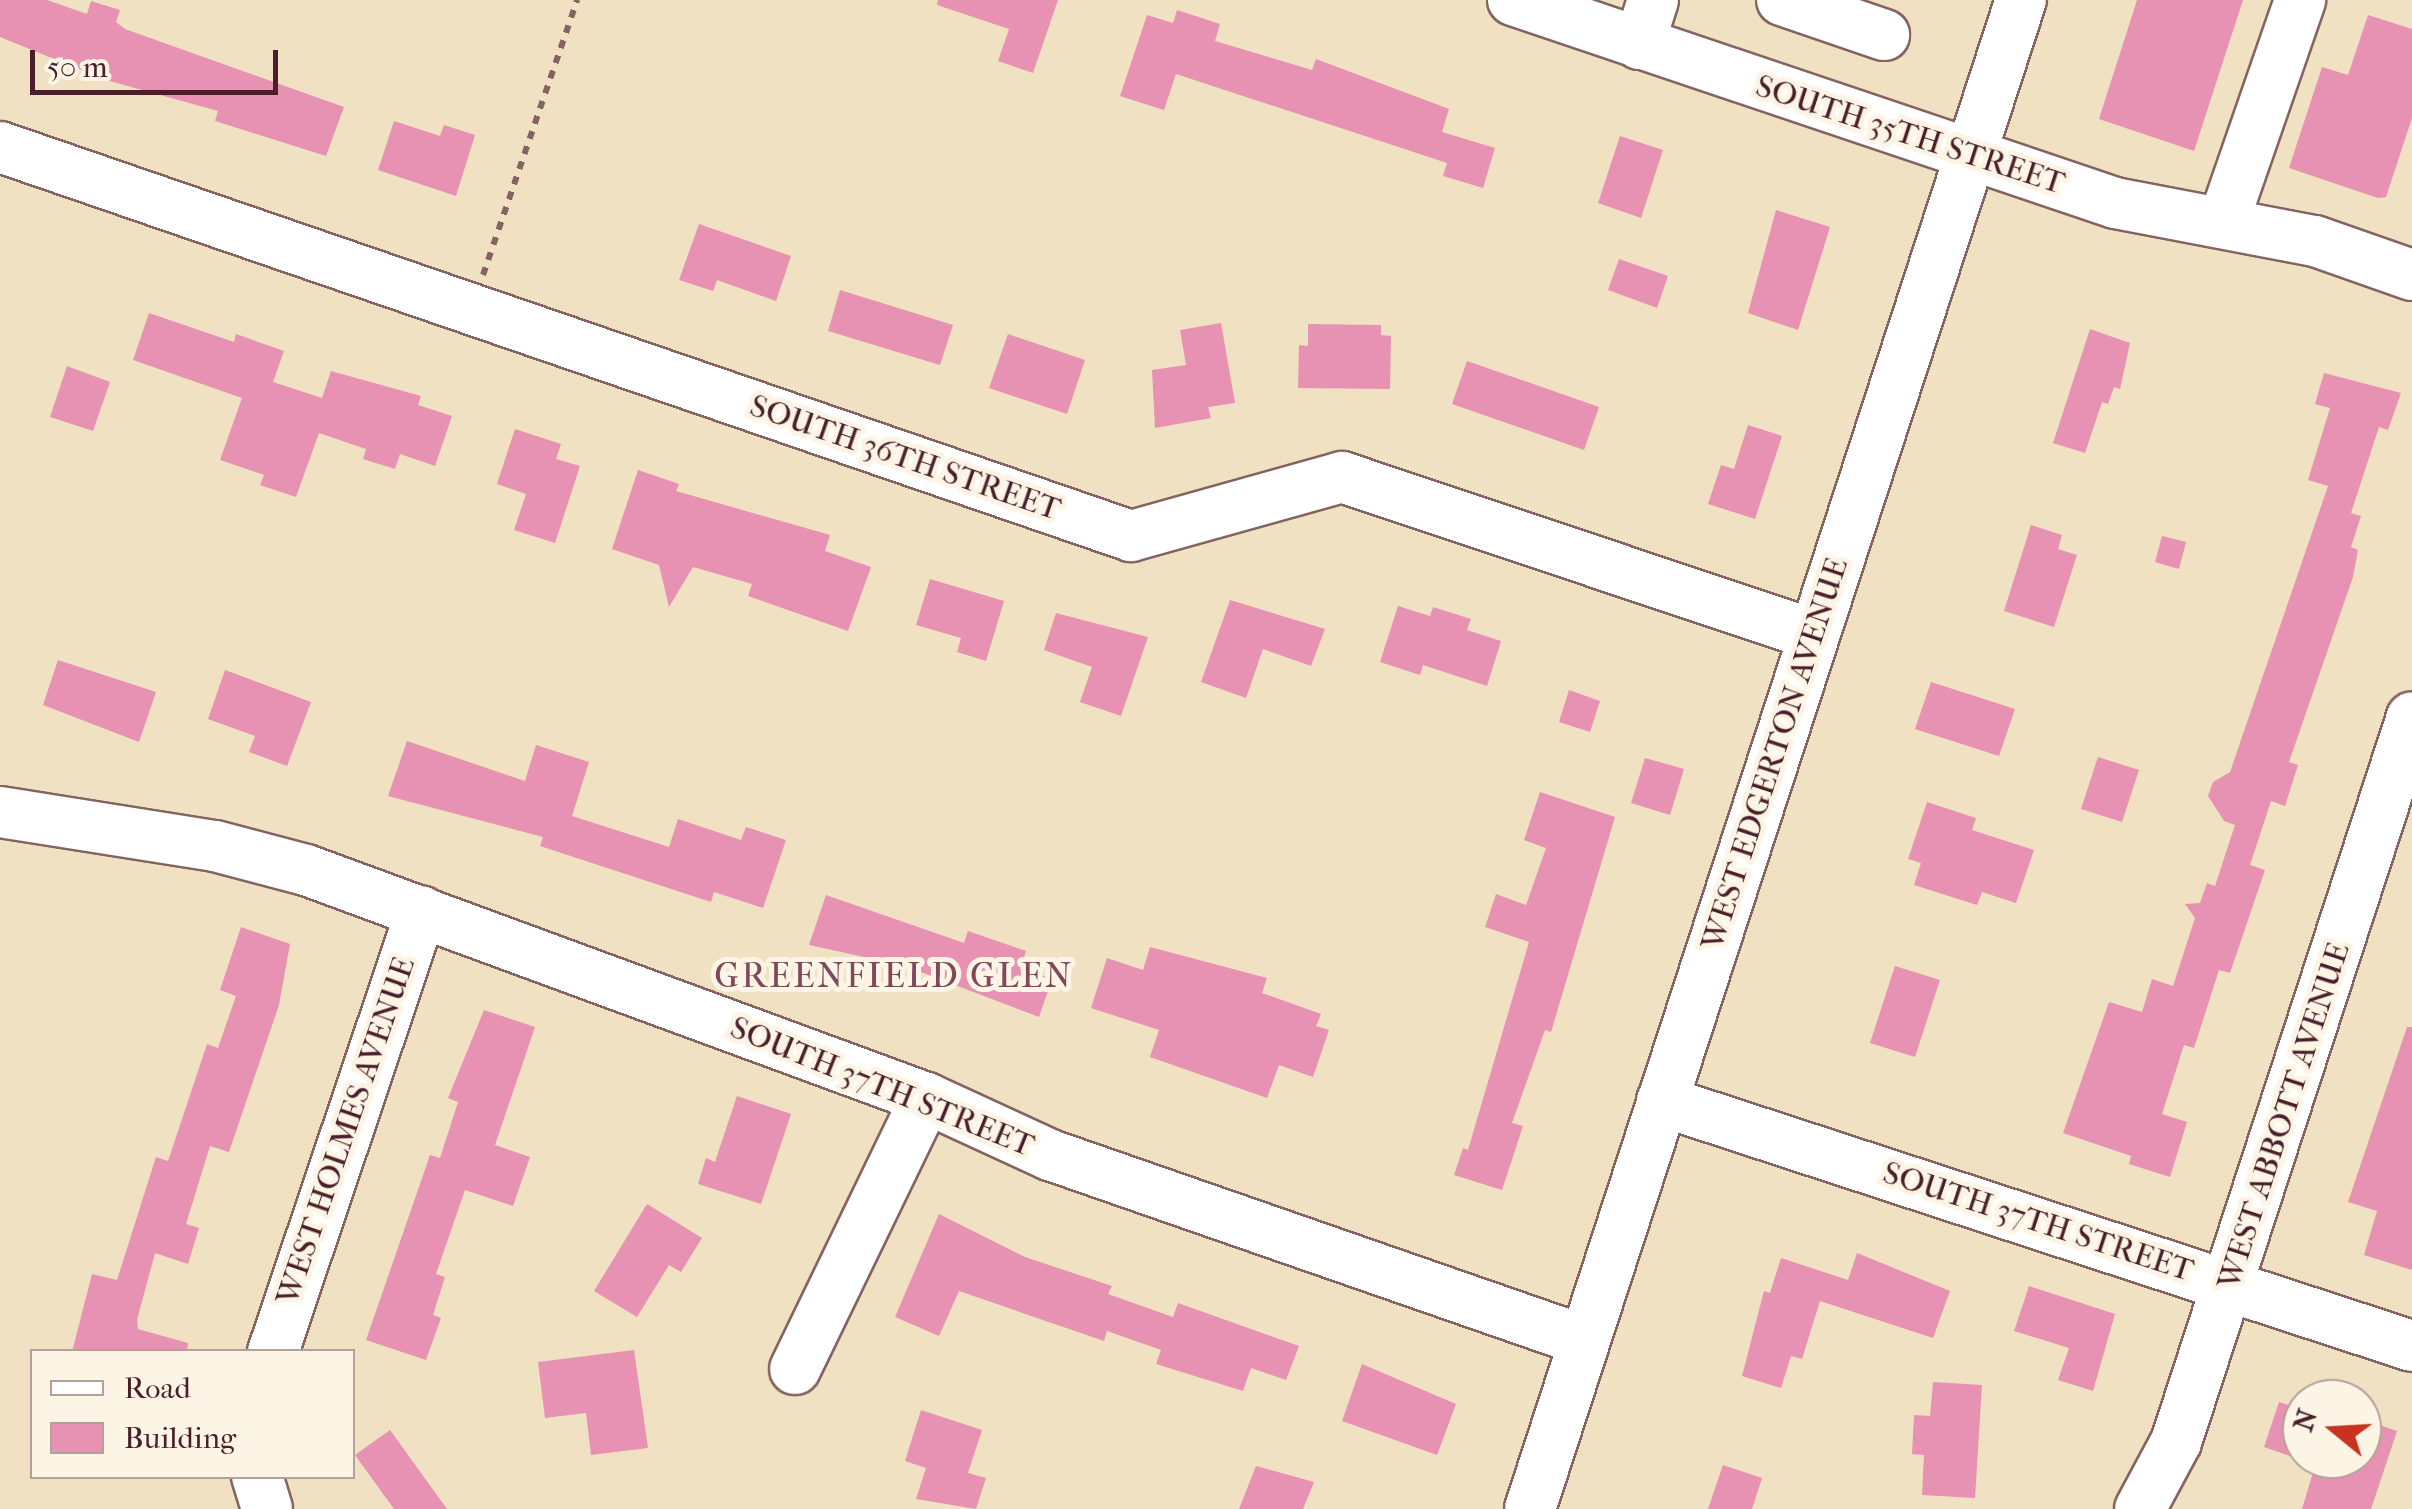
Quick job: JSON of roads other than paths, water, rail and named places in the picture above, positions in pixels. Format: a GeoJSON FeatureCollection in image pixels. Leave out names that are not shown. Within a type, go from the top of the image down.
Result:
{"type":"FeatureCollection","features":[{"type":"Feature","properties":{"kind":"street","name":"SOUTH 35TH STREET"},"geometry":{"type":"LineString","coordinates":[[1513,0],[1646,22],[1970,156],[2116,203],[2224,220],[2314,240],[2412,275]]}},
{"type":"Feature","properties":{"kind":"street"},"geometry":{"type":"LineString","coordinates":[[1782,0],[1884,35]]}},
{"type":"Feature","properties":{"kind":"street","name":"WEST EDGERTON AVENUE"},"geometry":{"type":"LineString","coordinates":[[1530,1509],[2021,0]]}},
{"type":"Feature","properties":{"kind":"street"},"geometry":{"type":"LineString","coordinates":[[2224,220],[2300,0]]}},
{"type":"Feature","properties":{"kind":"street","name":"SOUTH 36TH STREET"},"geometry":{"type":"LineString","coordinates":[[0,146],[1131,536],[1342,476],[1814,635]]}},
{"type":"Feature","properties":{"kind":"street","name":"WEST ABBOTT AVENUE"},"geometry":{"type":"LineString","coordinates":[[2140,1509],[2176,1442],[2412,717]]}},
{"type":"Feature","properties":{"kind":"street","name":"SOUTH 37TH STREET"},"geometry":{"type":"LineString","coordinates":[[0,812],[215,846],[421,911],[926,1098],[1050,1154],[1584,1341]]}},
{"type":"Feature","properties":{"kind":"street","name":"WEST HOLMES AVENUE"},"geometry":{"type":"LineString","coordinates":[[274,1349],[421,911]]}},
{"type":"Feature","properties":{"kind":"street"},"geometry":{"type":"LineString","coordinates":[[795,1369],[926,1098]]}},
{"type":"Feature","properties":{"kind":"street","name":"SOUTH 37TH STREET"},"geometry":{"type":"LineString","coordinates":[[1662,1100],[2412,1346]]}},
{"type":"Feature","properties":{"kind":"street"},"geometry":{"type":"LineString","coordinates":[[257,1479],[267,1509]]}},
{"type":"Feature","properties":{"kind":"district","name":"GREENFIELD GLEN"},"geometry":{"type":"Point","coordinates":[894,976]}}]}
